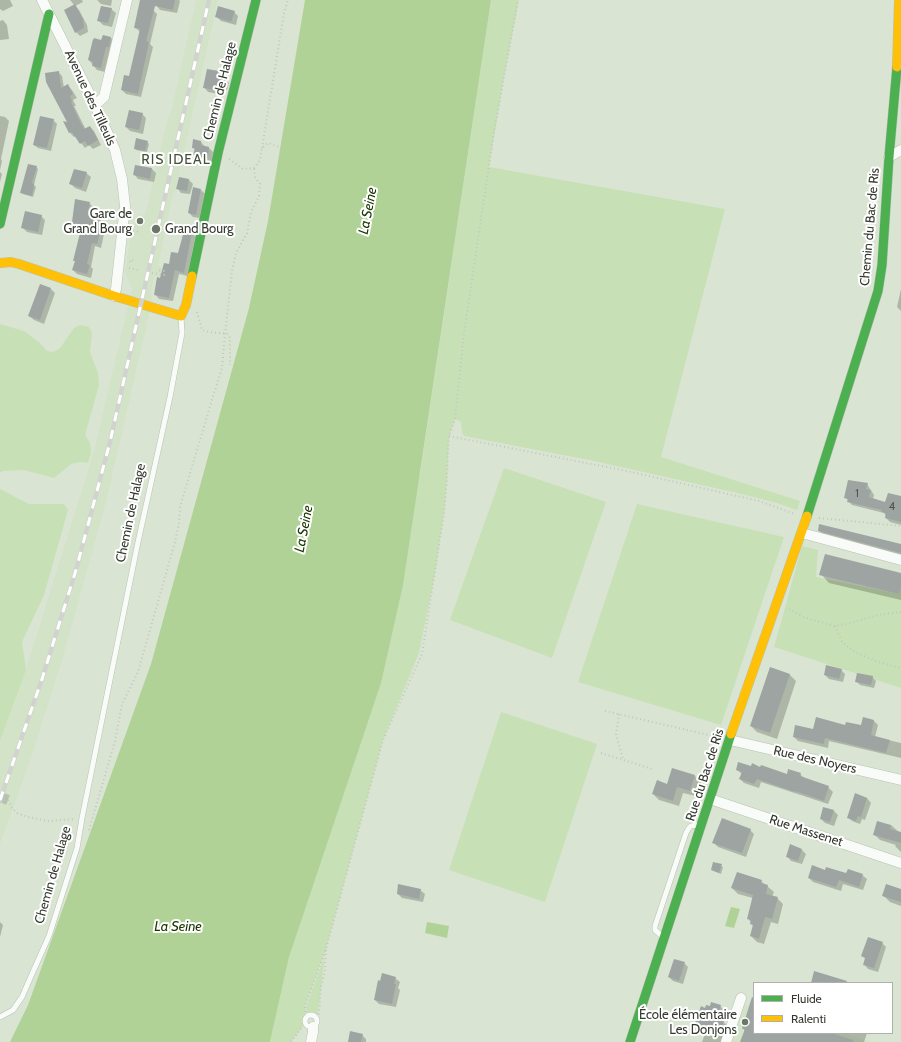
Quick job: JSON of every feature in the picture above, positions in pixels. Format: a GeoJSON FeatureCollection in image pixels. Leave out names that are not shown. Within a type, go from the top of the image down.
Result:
{"type":"FeatureCollection","features":[{"type":"Feature","properties":{"kind":"street","name":"Avenue des Tilleuls"},"geometry":{"type":"LineString","coordinates":[[42,0],[95,105],[114,150],[123,185],[125,206],[114,296]]}},
{"type":"Feature","properties":{"kind":"street"},"geometry":{"type":"LineString","coordinates":[[95,105],[104,97],[127,0]]}},
{"type":"Feature","properties":{"kind":"street","name":"Chemin de Halage"},"geometry":{"type":"LineString","coordinates":[[181,316],[186,305],[218,153],[256,0]]}},
{"type":"Feature","properties":{"kind":"street","name":"Chemin du Bac de Ris"},"geometry":{"type":"LineString","coordinates":[[807,517],[878,291],[882,265],[889,157],[894,114],[899,0]]}},
{"type":"Feature","properties":{"kind":"street"},"geometry":{"type":"LineString","coordinates":[[0,224],[49,14]]}},
{"type":"Feature","properties":{"kind":"street"},"geometry":{"type":"LineString","coordinates":[[889,157],[901,150]]}},
{"type":"Feature","properties":{"kind":"street"},"geometry":{"type":"LineString","coordinates":[[0,263],[11,262],[19,264],[114,296],[181,316]]}},
{"type":"Feature","properties":{"kind":"street","name":"Rue du Bac de Ris"},"geometry":{"type":"LineString","coordinates":[[630,1042],[710,799],[807,517]]}},
{"type":"Feature","properties":{"kind":"street"},"geometry":{"type":"LineString","coordinates":[[802,533],[901,560]]}},
{"type":"Feature","properties":{"kind":"street","name":"Rue des Noyers"},"geometry":{"type":"LineString","coordinates":[[730,740],[901,780]]}},
{"type":"Feature","properties":{"kind":"street","name":"Rue Massenet"},"geometry":{"type":"LineString","coordinates":[[710,799],[901,863]]}},
{"type":"Feature","properties":{"kind":"street"},"geometry":{"type":"LineString","coordinates":[[726,1042],[741,998]]}},
{"type":"Feature","properties":{"kind":"street"},"geometry":{"type":"LineString","coordinates":[[311,1042],[313,1032],[312,1022]]}},
{"type":"Feature","properties":{"kind":"lane","name":"Chemin de Halage"},"geometry":{"type":"LineString","coordinates":[[0,1017],[13,1010],[18,1004],[32,974],[49,936],[77,848],[138,542],[172,390],[182,333],[181,316]]}},
{"type":"Feature","properties":{"kind":"lane"},"geometry":{"type":"LineString","coordinates":[[664,939],[656,930],[655,926],[689,828],[691,826],[702,824]]}},
{"type":"Feature","properties":{"kind":"path"},"geometry":{"type":"LineString","coordinates":[[88,831],[115,741],[122,704],[138,672],[175,542],[179,523],[180,507],[222,368],[232,271],[236,253],[246,233],[250,212],[259,196],[260,184],[255,177],[254,168],[260,160],[284,13],[288,0]]}},
{"type":"Feature","properties":{"kind":"path"},"geometry":{"type":"LineString","coordinates":[[312,1022],[305,1006],[326,949],[383,740],[422,654],[444,513],[449,436],[455,419],[464,333],[494,132],[518,0]]}},
{"type":"Feature","properties":{"kind":"path"},"geometry":{"type":"LineString","coordinates":[[262,148],[268,143],[280,147],[283,152]]}},
{"type":"Feature","properties":{"kind":"path"},"geometry":{"type":"LineString","coordinates":[[218,153],[243,169],[254,168]]}},
{"type":"Feature","properties":{"kind":"path"},"geometry":{"type":"LineString","coordinates":[[136,232],[141,232]]}},
{"type":"Feature","properties":{"kind":"path"},"geometry":{"type":"LineString","coordinates":[[130,263],[130,260],[136,261]]}},
{"type":"Feature","properties":{"kind":"path"},"geometry":{"type":"LineString","coordinates":[[129,268],[140,270]]}},
{"type":"Feature","properties":{"kind":"path"},"geometry":{"type":"LineString","coordinates":[[152,273],[164,276],[164,271],[157,270]]}},
{"type":"Feature","properties":{"kind":"path"},"geometry":{"type":"LineString","coordinates":[[186,305],[196,310],[202,330],[228,334],[230,338],[230,364]]}},
{"type":"Feature","properties":{"kind":"path"},"geometry":{"type":"LineString","coordinates":[[449,436],[627,471],[759,501],[807,517],[901,526]]}},
{"type":"Feature","properties":{"kind":"path"},"geometry":{"type":"LineString","coordinates":[[777,604],[803,617],[835,626],[878,615],[901,612]]}},
{"type":"Feature","properties":{"kind":"path"},"geometry":{"type":"LineString","coordinates":[[835,626],[842,642],[855,652],[878,662],[901,668]]}},
{"type":"Feature","properties":{"kind":"path"},"geometry":{"type":"LineString","coordinates":[[605,711],[730,740]]}},
{"type":"Feature","properties":{"kind":"path"},"geometry":{"type":"LineString","coordinates":[[619,714],[616,735],[623,760]]}},
{"type":"Feature","properties":{"kind":"path"},"geometry":{"type":"LineString","coordinates":[[601,753],[652,769]]}},
{"type":"Feature","properties":{"kind":"path"},"geometry":{"type":"LineString","coordinates":[[8,800],[12,808],[17,813],[48,821],[82,818]]}},
{"type":"Feature","properties":{"kind":"path"},"geometry":{"type":"LineString","coordinates":[[291,1042],[303,1026],[312,1022],[319,1013],[325,971],[326,949]]}},
{"type":"Feature","properties":{"kind":"shaded area"},"geometry":{"type":"Polygon","coordinates":[[[196,0],[218,0],[175,192],[173,193],[158,266],[169,269],[166,279],[154,276],[151,291],[152,302],[130,296],[132,289],[125,274],[131,231],[135,225],[137,215],[145,216],[168,116],[170,116],[196,0]]]}},
{"type":"Feature","properties":{"kind":"shaded area"},"geometry":{"type":"Polygon","coordinates":[[[491,0],[519,0],[489,167],[725,209],[661,457],[800,501],[797,510],[742,494],[594,461],[464,436],[461,422],[455,419],[449,436],[444,513],[435,574],[419,653],[383,740],[326,949],[305,1006],[306,1018],[303,1026],[291,1042],[270,1042],[289,957],[420,474],[491,0]]]}},
{"type":"Feature","properties":{"kind":"shaded area"},"geometry":{"type":"Polygon","coordinates":[[[128,306],[150,311],[106,502],[62,660],[31,758],[0,844],[0,741],[26,670],[94,451],[128,306]]]}},
{"type":"Feature","properties":{"kind":"shaded area"},"geometry":{"type":"Polygon","coordinates":[[[0,324],[24,331],[39,342],[47,351],[53,352],[60,348],[74,328],[80,325],[89,327],[92,333],[90,352],[98,373],[99,385],[85,435],[90,443],[91,453],[88,463],[80,462],[71,464],[54,478],[24,470],[3,471],[0,473],[0,324]]]}},
{"type":"Feature","properties":{"kind":"shaded area"},"geometry":{"type":"Polygon","coordinates":[[[504,468],[606,502],[552,658],[450,620],[504,468]]]}},
{"type":"Feature","properties":{"kind":"shaded area"},"geometry":{"type":"Polygon","coordinates":[[[0,489],[29,504],[64,504],[68,510],[44,595],[22,642],[26,670],[0,741],[0,489]]]}},
{"type":"Feature","properties":{"kind":"shaded area"},"geometry":{"type":"Polygon","coordinates":[[[637,504],[784,537],[721,725],[578,682],[637,504]]]}},
{"type":"Feature","properties":{"kind":"shaded area"},"geometry":{"type":"Polygon","coordinates":[[[802,546],[818,550],[816,577],[899,594],[901,588],[901,688],[774,647],[802,546]]]}},
{"type":"Feature","properties":{"kind":"shaded area"},"geometry":{"type":"Polygon","coordinates":[[[501,712],[597,744],[545,902],[449,870],[501,712]]]}},
{"type":"Feature","properties":{"kind":"shaded area"},"geometry":{"type":"Polygon","coordinates":[[[325,955],[318,1013],[316,1016],[310,1014],[307,1016],[306,1007],[325,955]]]}},
{"type":"Feature","properties":{"kind":"shaded area","name":"École élémentaire Les Donjons"},"geometry":{"type":"Polygon","coordinates":[[[753,1003],[753,1034],[847,1034],[872,1042],[731,1042],[743,1006],[753,1003]]]}},
{"type":"Feature","properties":{"kind":"water","name":"La Seine"},"geometry":{"type":"Polygon","coordinates":[[[305,0],[491,0],[403,585],[381,683],[289,957],[270,1042],[10,1042],[28,1005],[151,664],[249,308],[268,221],[305,0]]]}},
{"type":"Feature","properties":{"kind":"water"},"geometry":{"type":"Polygon","coordinates":[[[731,907],[740,909],[734,928],[725,926],[731,907]]]}},
{"type":"Feature","properties":{"kind":"water"},"geometry":{"type":"Polygon","coordinates":[[[427,922],[449,926],[447,938],[425,933],[427,922]]]}},
{"type":"Feature","properties":{"kind":"building"},"geometry":{"type":"Polygon","coordinates":[[[140,0],[175,0],[173,10],[155,6],[146,41],[149,42],[138,94],[121,90],[124,75],[129,76],[140,29],[134,28],[140,0]]]}},
{"type":"Feature","properties":{"kind":"building"},"geometry":{"type":"Polygon","coordinates":[[[75,4],[83,19],[84,28],[75,33],[64,10],[75,4]]]}},
{"type":"Feature","properties":{"kind":"building"},"geometry":{"type":"Polygon","coordinates":[[[101,6],[112,8],[108,23],[97,21],[101,6]]]}},
{"type":"Feature","properties":{"kind":"building"},"geometry":{"type":"Polygon","coordinates":[[[218,6],[235,11],[231,22],[215,17],[218,6]]]}},
{"type":"Feature","properties":{"kind":"building"},"geometry":{"type":"Polygon","coordinates":[[[103,35],[111,37],[109,47],[106,47],[101,68],[92,66],[93,62],[88,60],[93,39],[101,40],[103,35]]]}},
{"type":"Feature","properties":{"kind":"building"},"geometry":{"type":"Polygon","coordinates":[[[207,69],[219,71],[218,76],[225,78],[223,87],[216,85],[215,90],[203,88],[207,69]]]}},
{"type":"Feature","properties":{"kind":"building"},"geometry":{"type":"Polygon","coordinates":[[[59,71],[61,88],[68,84],[73,94],[70,96],[71,102],[82,126],[84,126],[84,129],[90,126],[98,140],[88,146],[85,141],[80,144],[72,132],[69,133],[63,121],[67,122],[46,82],[45,73],[59,71]]]}},
{"type":"Feature","properties":{"kind":"building"},"geometry":{"type":"Polygon","coordinates":[[[129,110],[143,113],[139,130],[125,127],[129,110]]]}},
{"type":"Feature","properties":{"kind":"building"},"geometry":{"type":"Polygon","coordinates":[[[40,116],[54,119],[47,148],[33,145],[40,116]]]}},
{"type":"Feature","properties":{"kind":"building"},"geometry":{"type":"Polygon","coordinates":[[[136,138],[148,141],[145,151],[134,149],[136,138]]]}},
{"type":"Feature","properties":{"kind":"building"},"geometry":{"type":"Polygon","coordinates":[[[193,139],[201,141],[201,145],[209,147],[208,158],[193,155],[195,148],[192,148],[193,139]]]}},
{"type":"Feature","properties":{"kind":"building"},"geometry":{"type":"Polygon","coordinates":[[[28,164],[37,166],[32,183],[34,184],[32,196],[20,193],[28,164]]]}},
{"type":"Feature","properties":{"kind":"building"},"geometry":{"type":"Polygon","coordinates":[[[135,165],[152,168],[150,179],[133,175],[135,165]]]}},
{"type":"Feature","properties":{"kind":"building"},"geometry":{"type":"Polygon","coordinates":[[[74,169],[87,172],[82,188],[69,184],[74,169]]]}},
{"type":"Feature","properties":{"kind":"building"},"geometry":{"type":"Polygon","coordinates":[[[179,177],[189,179],[187,191],[176,189],[179,177]]]}},
{"type":"Feature","properties":{"kind":"building"},"geometry":{"type":"Polygon","coordinates":[[[193,187],[201,189],[196,215],[188,213],[193,187]]]}},
{"type":"Feature","properties":{"kind":"building"},"geometry":{"type":"Polygon","coordinates":[[[75,199],[90,202],[88,212],[98,214],[95,228],[101,229],[97,244],[92,243],[87,264],[90,265],[87,274],[72,270],[80,233],[66,229],[68,221],[72,222],[75,199]]]}},
{"type":"Feature","properties":{"kind":"building"},"geometry":{"type":"Polygon","coordinates":[[[25,211],[42,215],[38,232],[21,228],[25,211]]]}},
{"type":"Feature","properties":{"kind":"building"},"geometry":{"type":"Polygon","coordinates":[[[184,231],[192,232],[184,273],[175,270],[169,298],[154,295],[157,277],[160,278],[164,263],[169,264],[171,252],[178,253],[184,231]]]}},
{"type":"Feature","properties":{"kind":"building"},"geometry":{"type":"Polygon","coordinates":[[[40,284],[51,288],[40,320],[28,316],[40,284]]]}},
{"type":"Feature","properties":{"kind":"building"},"geometry":{"type":"Polygon","coordinates":[[[848,480],[868,483],[866,489],[871,490],[869,497],[885,502],[888,493],[901,496],[901,522],[885,518],[886,513],[881,512],[882,510],[847,502],[848,499],[844,498],[848,480]]]}},
{"type":"Feature","properties":{"kind":"building"},"geometry":{"type":"Polygon","coordinates":[[[819,524],[901,544],[901,553],[818,531],[819,524]]]}},
{"type":"Feature","properties":{"kind":"building"},"geometry":{"type":"Polygon","coordinates":[[[825,554],[901,573],[901,587],[899,594],[819,575],[825,554]]]}},
{"type":"Feature","properties":{"kind":"building"},"geometry":{"type":"Polygon","coordinates":[[[826,665],[842,669],[839,679],[824,675],[826,665]]]}},
{"type":"Feature","properties":{"kind":"building"},"geometry":{"type":"Polygon","coordinates":[[[770,667],[790,674],[770,733],[750,726],[770,667]]]}},
{"type":"Feature","properties":{"kind":"building"},"geometry":{"type":"Polygon","coordinates":[[[857,673],[873,676],[871,685],[855,682],[857,673]]]}},
{"type":"Feature","properties":{"kind":"building"},"geometry":{"type":"Polygon","coordinates":[[[816,717],[845,725],[846,722],[861,725],[863,717],[874,720],[871,735],[890,740],[886,753],[825,738],[824,744],[793,737],[795,725],[813,729],[816,717]]]}},
{"type":"Feature","properties":{"kind":"building"},"geometry":{"type":"Polygon","coordinates":[[[738,762],[751,766],[752,763],[760,767],[761,765],[787,774],[788,769],[801,773],[800,776],[829,786],[824,801],[757,779],[754,784],[739,779],[742,772],[736,770],[738,762]]]}},
{"type":"Feature","properties":{"kind":"building"},"geometry":{"type":"Polygon","coordinates":[[[672,768],[695,775],[690,791],[677,787],[673,801],[652,794],[657,780],[667,784],[672,768]]]}},
{"type":"Feature","properties":{"kind":"building"},"geometry":{"type":"Polygon","coordinates":[[[855,793],[867,798],[861,817],[858,816],[856,821],[847,818],[855,793]]]}},
{"type":"Feature","properties":{"kind":"building"},"geometry":{"type":"Polygon","coordinates":[[[823,807],[834,810],[830,822],[820,819],[823,807]]]}},
{"type":"Feature","properties":{"kind":"building"},"geometry":{"type":"Polygon","coordinates":[[[722,818],[751,829],[742,853],[712,843],[722,818]]]}},
{"type":"Feature","properties":{"kind":"building"},"geometry":{"type":"Polygon","coordinates":[[[877,821],[891,825],[890,829],[901,832],[901,843],[873,835],[877,821]]]}},
{"type":"Feature","properties":{"kind":"building"},"geometry":{"type":"Polygon","coordinates":[[[790,844],[802,849],[798,861],[786,857],[790,844]]]}},
{"type":"Feature","properties":{"kind":"building"},"geometry":{"type":"Polygon","coordinates":[[[713,862],[722,864],[719,873],[711,870],[713,862]]]}},
{"type":"Feature","properties":{"kind":"building"},"geometry":{"type":"Polygon","coordinates":[[[812,865],[825,870],[826,867],[846,873],[848,869],[863,874],[859,887],[839,880],[836,887],[808,878],[812,865]]]}},
{"type":"Feature","properties":{"kind":"building"},"geometry":{"type":"Polygon","coordinates":[[[737,872],[762,880],[761,883],[768,885],[766,894],[778,897],[772,919],[765,917],[759,939],[750,936],[753,925],[750,924],[751,920],[747,919],[753,895],[731,888],[737,872]]]}},
{"type":"Feature","properties":{"kind":"building"},"geometry":{"type":"Polygon","coordinates":[[[398,884],[421,889],[419,899],[397,894],[398,884]]]}},
{"type":"Feature","properties":{"kind":"building"},"geometry":{"type":"Polygon","coordinates":[[[886,884],[901,889],[901,902],[882,896],[886,884]]]}},
{"type":"Feature","properties":{"kind":"building"},"geometry":{"type":"Polygon","coordinates":[[[868,937],[883,942],[874,968],[863,965],[865,958],[861,956],[868,937]]]}},
{"type":"Feature","properties":{"kind":"building"},"geometry":{"type":"Polygon","coordinates":[[[674,959],[685,962],[679,981],[668,977],[674,959]]]}},
{"type":"Feature","properties":{"kind":"building"},"geometry":{"type":"Polygon","coordinates":[[[814,971],[847,981],[846,982],[811,982],[814,971]]]}},
{"type":"Feature","properties":{"kind":"building"},"geometry":{"type":"Polygon","coordinates":[[[382,973],[396,977],[392,1004],[374,1000],[378,980],[380,981],[382,973]]]}},
{"type":"Feature","properties":{"kind":"building","name":"École élémentaire Les Donjons"},"geometry":{"type":"Polygon","coordinates":[[[752,997],[753,1034],[834,1034],[853,1040],[853,1042],[740,1042],[745,1029],[742,1029],[752,997]]]}},
{"type":"Feature","properties":{"kind":"building"},"geometry":{"type":"Polygon","coordinates":[[[711,1002],[721,1005],[717,1018],[724,1021],[720,1034],[694,1026],[701,1006],[705,1008],[706,1005],[710,1006],[711,1002]]]}},
{"type":"Feature","properties":{"kind":"building"},"geometry":{"type":"Polygon","coordinates":[[[350,1031],[363,1034],[361,1042],[348,1042],[350,1031]]]}},
{"type":"Feature","properties":{"kind":"tunnel"},"geometry":{"type":"LineString","coordinates":[[0,797],[8,800]]}},
{"type":"Feature","properties":{"kind":"railway"},"geometry":{"type":"LineString","coordinates":[[0,800],[42,679],[76,570],[110,442],[209,0]]}},
{"type":"Feature","properties":{"kind":"traffic: fast"},"geometry":{"type":"LineString","coordinates":[[192,276],[218,153],[256,0]]}},
{"type":"Feature","properties":{"kind":"traffic: fast"},"geometry":{"type":"LineString","coordinates":[[0,224],[49,14]]}},
{"type":"Feature","properties":{"kind":"traffic: fast"},"geometry":{"type":"LineString","coordinates":[[807,516],[878,291],[882,265],[897,67]]}},
{"type":"Feature","properties":{"kind":"traffic: fast"},"geometry":{"type":"LineString","coordinates":[[630,1042],[731,734]]}},
{"type":"Feature","properties":{"kind":"traffic: slow"},"geometry":{"type":"LineString","coordinates":[[897,67],[899,0]]}},
{"type":"Feature","properties":{"kind":"traffic: slow"},"geometry":{"type":"LineString","coordinates":[[0,263],[11,262],[19,264],[114,296],[181,316],[186,305],[192,276]]}},
{"type":"Feature","properties":{"kind":"traffic: slow"},"geometry":{"type":"LineString","coordinates":[[731,734],[807,516]]}},
{"type":"Feature","properties":{"kind":"place","name":"Gare de Grand Bourg"},"geometry":{"type":"Point","coordinates":[140,221]}},
{"type":"Feature","properties":{"kind":"place","name":"Grand Bourg"},"geometry":{"type":"Point","coordinates":[156,229]}},
{"type":"Feature","properties":{"kind":"place","name":"École élémentaire Les Donjons"},"geometry":{"type":"Point","coordinates":[745,1022]}},
{"type":"Feature","properties":{"kind":"district","name":"RIS IDEAL"},"geometry":{"type":"Point","coordinates":[176,160]}}]}
